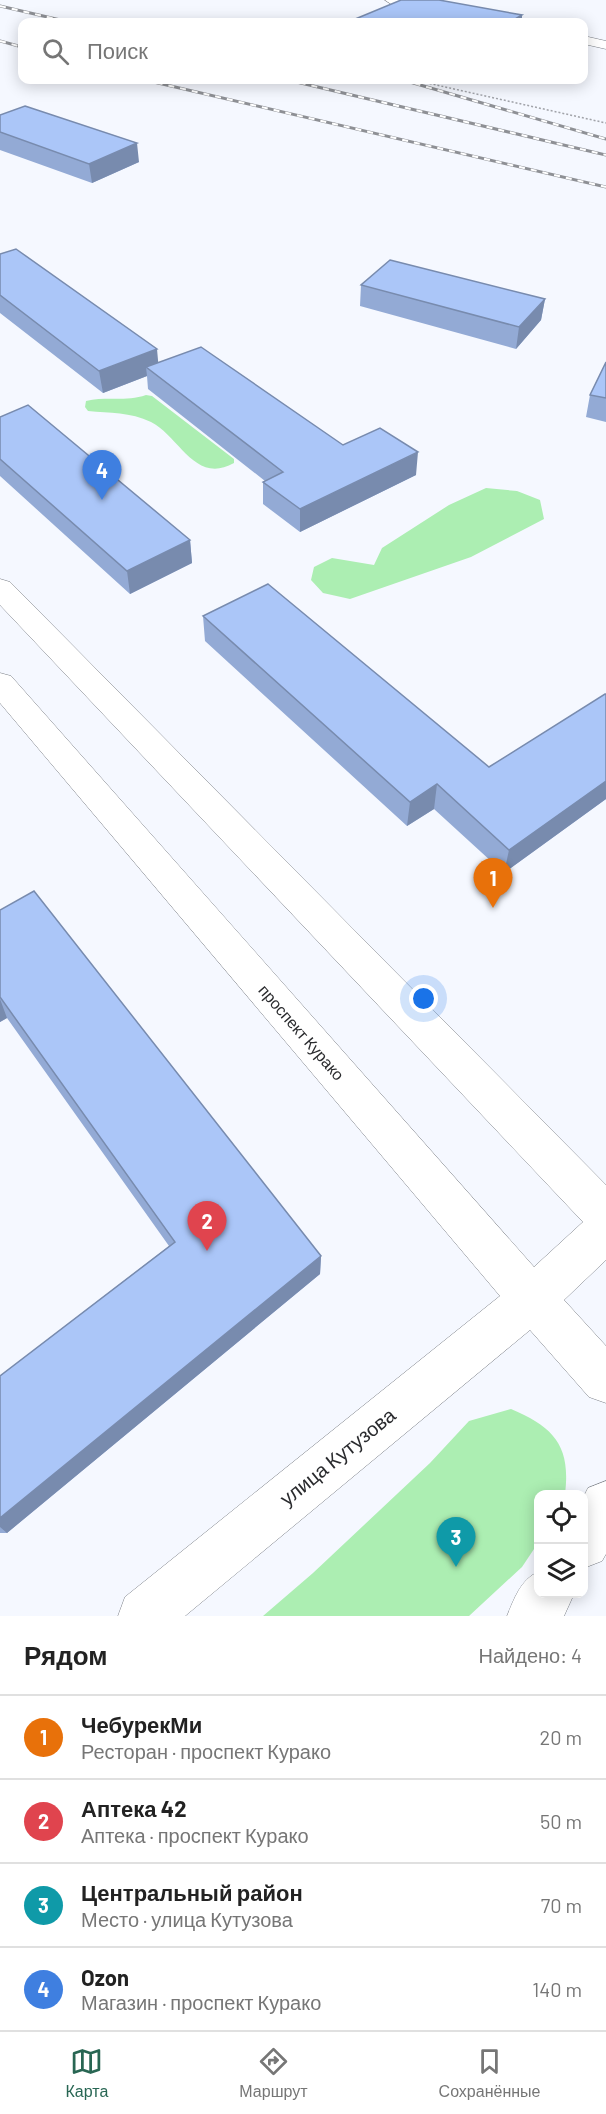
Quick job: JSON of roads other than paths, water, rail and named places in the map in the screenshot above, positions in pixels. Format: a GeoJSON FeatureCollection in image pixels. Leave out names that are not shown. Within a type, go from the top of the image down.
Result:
{"type":"FeatureCollection","features":[{"type":"Feature","properties":{"kind":"main road"},"geometry":{"type":"LineString","coordinates":[[0,588],[606,1215]]}},
{"type":"Feature","properties":{"kind":"main road","name":"проспект Курако"},"geometry":{"type":"LineString","coordinates":[[0,683],[532,1299],[606,1380]]}},
{"type":"Feature","properties":{"kind":"main road","name":"улица Кутузова"},"geometry":{"type":"LineString","coordinates":[[144,1616],[532,1299],[606,1230]]}},
{"type":"Feature","properties":{"kind":"main road"},"geometry":{"type":"LineString","coordinates":[[588,1536],[606,1506]]}},
{"type":"Feature","properties":{"kind":"main road"},"geometry":{"type":"LineString","coordinates":[[532,1616],[545,1598]]}},
{"type":"Feature","properties":{"kind":"street"},"geometry":{"type":"LineString","coordinates":[[391,0],[478,18]]}},
{"type":"Feature","properties":{"kind":"street"},"geometry":{"type":"LineString","coordinates":[[588,41],[606,45]]}},
{"type":"Feature","properties":{"kind":"railway"},"geometry":{"type":"LineString","coordinates":[[0,6],[52,18]]}},
{"type":"Feature","properties":{"kind":"railway"},"geometry":{"type":"LineString","coordinates":[[0,41],[18,46]]}},
{"type":"Feature","properties":{"kind":"railway"},"geometry":{"type":"LineString","coordinates":[[162,84],[606,187]]}},
{"type":"Feature","properties":{"kind":"railway"},"geometry":{"type":"LineString","coordinates":[[305,84],[606,155]]}},
{"type":"Feature","properties":{"kind":"railway"},"geometry":{"type":"LineString","coordinates":[[417,84],[606,139]]}},
{"type":"Feature","properties":{"kind":"place","name":"Ozon"},"geometry":{"type":"Point","coordinates":[102,500]}},
{"type":"Feature","properties":{"kind":"place","name":"ЧебурекМи"},"geometry":{"type":"Point","coordinates":[493,908]}},
{"type":"Feature","properties":{"kind":"place","name":"Аптека 42"},"geometry":{"type":"Point","coordinates":[207,1251]}},
{"type":"Feature","properties":{"kind":"place","name":"Центральный район"},"geometry":{"type":"Point","coordinates":[456,1567]}}]}
